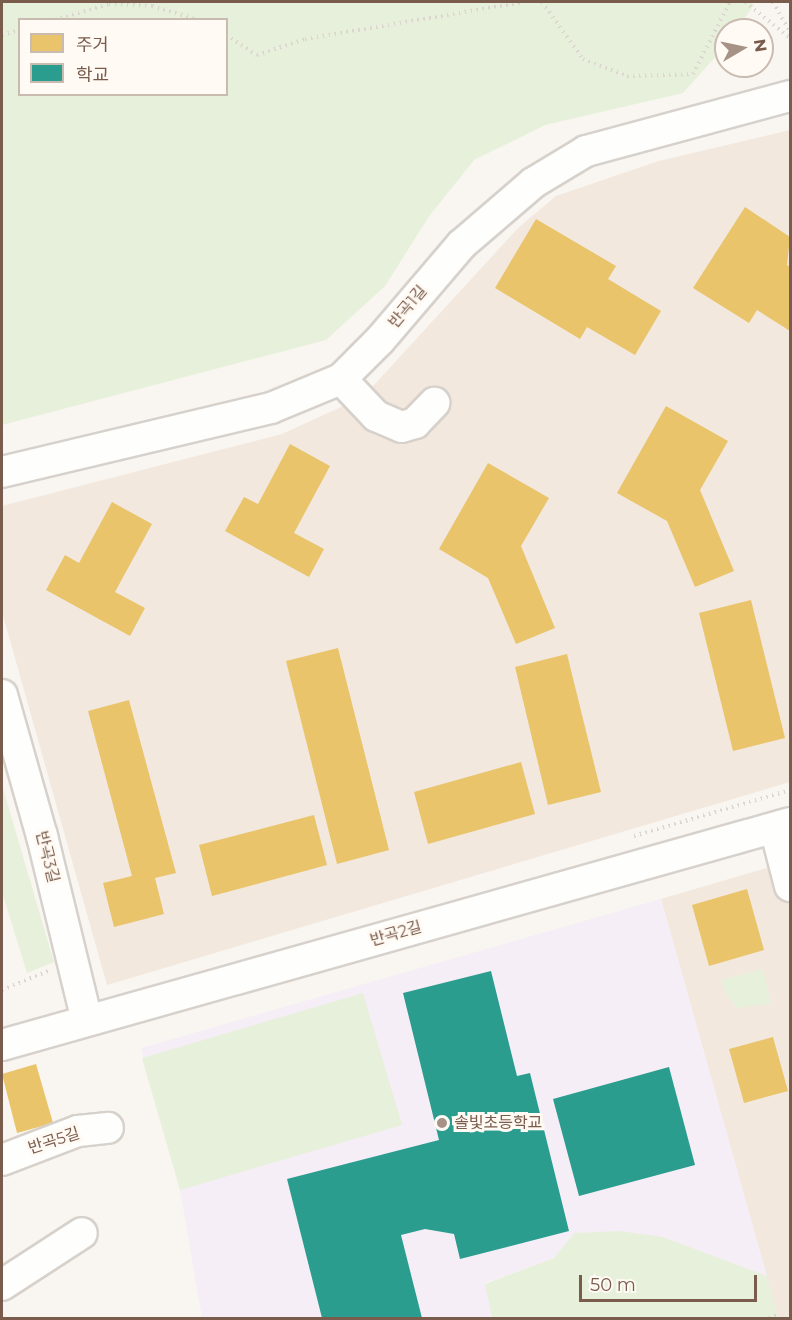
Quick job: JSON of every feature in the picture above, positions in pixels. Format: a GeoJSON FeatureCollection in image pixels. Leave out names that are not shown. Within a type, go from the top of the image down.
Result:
{"type":"FeatureCollection","features":[{"type":"Feature","properties":{"kind":"street","name":"반곡1길"},"geometry":{"type":"LineString","coordinates":[[2,471],[271,408],[341,379],[380,340],[461,245],[533,183],[586,151],[790,96]]}},
{"type":"Feature","properties":{"kind":"street"},"geometry":{"type":"LineString","coordinates":[[341,379],[376,416],[402,427],[415,423],[434,403]]}},
{"type":"Feature","properties":{"kind":"street","name":"반곡3길"},"geometry":{"type":"LineString","coordinates":[[2,695],[42,836],[87,1020]]}},
{"type":"Feature","properties":{"kind":"street"},"geometry":{"type":"LineString","coordinates":[[783,825],[790,886]]}},
{"type":"Feature","properties":{"kind":"street","name":"반곡2길"},"geometry":{"type":"LineString","coordinates":[[2,1045],[783,825]]}},
{"type":"Feature","properties":{"kind":"street","name":"반곡5길"},"geometry":{"type":"LineString","coordinates":[[2,1160],[69,1134],[108,1128]]}},
{"type":"Feature","properties":{"kind":"street"},"geometry":{"type":"LineString","coordinates":[[2,1285],[82,1233]]}},
{"type":"Feature","properties":{"kind":"path"},"geometry":{"type":"LineString","coordinates":[[228,36],[257,55],[305,39],[523,2]]}},
{"type":"Feature","properties":{"kind":"path"},"geometry":{"type":"LineString","coordinates":[[542,2],[583,59],[627,76],[693,74],[730,2]]}},
{"type":"Feature","properties":{"kind":"path"},"geometry":{"type":"LineString","coordinates":[[745,2],[790,38]]}},
{"type":"Feature","properties":{"kind":"path"},"geometry":{"type":"LineString","coordinates":[[773,2],[790,32]]}},
{"type":"Feature","properties":{"kind":"path"},"geometry":{"type":"LineString","coordinates":[[62,18],[109,4],[152,6],[192,18]]}},
{"type":"Feature","properties":{"kind":"path"},"geometry":{"type":"LineString","coordinates":[[2,35],[18,31]]}},
{"type":"Feature","properties":{"kind":"path"},"geometry":{"type":"LineString","coordinates":[[769,1318],[777,1315]]}},
{"type":"Feature","properties":{"kind":"shaded area"},"geometry":{"type":"Polygon","coordinates":[[[790,130],[790,782],[107,985],[2,612],[2,506],[282,434],[363,397],[518,228],[556,196],[659,161],[790,130]]]}},
{"type":"Feature","properties":{"kind":"shaded area"},"geometry":{"type":"Polygon","coordinates":[[[790,861],[790,1318],[778,1318],[661,899],[790,861]]]}},
{"type":"Feature","properties":{"kind":"shaded area","name":"솔빛초등학교"},"geometry":{"type":"Polygon","coordinates":[[[661,899],[767,1276],[728,1263],[574,1233],[554,1258],[485,1283],[492,1318],[202,1318],[180,1190],[141,1048],[661,899]]]}},
{"type":"Feature","properties":{"kind":"green space"},"geometry":{"type":"Polygon","coordinates":[[[2,2],[751,2],[754,5],[745,18],[714,18],[714,58],[683,93],[545,125],[474,160],[430,215],[385,286],[326,340],[2,425],[2,2]]]}},
{"type":"Feature","properties":{"kind":"green space"},"geometry":{"type":"Polygon","coordinates":[[[2,785],[54,962],[27,973],[2,892],[2,785]]]}},
{"type":"Feature","properties":{"kind":"green space"},"geometry":{"type":"Polygon","coordinates":[[[763,969],[771,1004],[737,1008],[727,996],[721,980],[763,969]]]}},
{"type":"Feature","properties":{"kind":"green space"},"geometry":{"type":"Polygon","coordinates":[[[363,993],[402,1125],[180,1190],[142,1058],[363,993]]]}},
{"type":"Feature","properties":{"kind":"green space"},"geometry":{"type":"Polygon","coordinates":[[[619,1231],[663,1237],[767,1276],[778,1318],[492,1318],[485,1284],[554,1258],[574,1233],[619,1231]]]}},
{"type":"Feature","properties":{"kind":"building: 주거"},"geometry":{"type":"Polygon","coordinates":[[[745,207],[790,237],[787,265],[790,267],[790,331],[757,310],[749,323],[693,288],[745,207]]]}},
{"type":"Feature","properties":{"kind":"building: 주거"},"geometry":{"type":"Polygon","coordinates":[[[536,219],[616,266],[608,279],[661,311],[635,355],[587,327],[580,339],[495,288],[536,219]]]}},
{"type":"Feature","properties":{"kind":"building: 주거"},"geometry":{"type":"Polygon","coordinates":[[[666,406],[728,441],[700,490],[734,571],[695,587],[667,521],[617,493],[666,406]]]}},
{"type":"Feature","properties":{"kind":"building: 주거"},"geometry":{"type":"Polygon","coordinates":[[[290,444],[330,466],[294,533],[324,549],[309,577],[225,531],[244,497],[258,504],[290,444]]]}},
{"type":"Feature","properties":{"kind":"building: 주거"},"geometry":{"type":"Polygon","coordinates":[[[488,463],[549,498],[521,546],[555,628],[516,644],[488,578],[439,549],[488,463]]]}},
{"type":"Feature","properties":{"kind":"building: 주거"},"geometry":{"type":"Polygon","coordinates":[[[112,502],[152,524],[115,592],[145,608],[130,636],[46,590],[65,555],[79,563],[112,502]]]}},
{"type":"Feature","properties":{"kind":"building: 주거"},"geometry":{"type":"Polygon","coordinates":[[[751,600],[785,738],[733,751],[699,613],[751,600]]]}},
{"type":"Feature","properties":{"kind":"building: 주거"},"geometry":{"type":"Polygon","coordinates":[[[338,648],[389,850],[337,864],[286,661],[338,648]]]}},
{"type":"Feature","properties":{"kind":"building: 주거"},"geometry":{"type":"Polygon","coordinates":[[[567,654],[601,792],[548,805],[515,667],[567,654]]]}},
{"type":"Feature","properties":{"kind":"building: 주거"},"geometry":{"type":"Polygon","coordinates":[[[129,700],[176,873],[155,878],[164,914],[114,927],[103,883],[132,876],[88,711],[129,700]]]}},
{"type":"Feature","properties":{"kind":"building: 주거"},"geometry":{"type":"Polygon","coordinates":[[[521,762],[535,814],[428,844],[414,792],[521,762]]]}},
{"type":"Feature","properties":{"kind":"building: 주거"},"geometry":{"type":"Polygon","coordinates":[[[314,815],[327,865],[212,896],[199,845],[314,815]]]}},
{"type":"Feature","properties":{"kind":"building: 주거"},"geometry":{"type":"Polygon","coordinates":[[[747,889],[764,950],[709,966],[692,905],[747,889]]]}},
{"type":"Feature","properties":{"kind":"building: 주거"},"geometry":{"type":"Polygon","coordinates":[[[773,1037],[788,1091],[744,1103],[729,1049],[773,1037]]]}},
{"type":"Feature","properties":{"kind":"building: 주거"},"geometry":{"type":"Polygon","coordinates":[[[36,1064],[53,1123],[17,1133],[2,1074],[36,1064]]]}},
{"type":"Feature","properties":{"kind":"building: 학교"},"geometry":{"type":"Polygon","coordinates":[[[491,971],[517,1076],[530,1073],[569,1231],[460,1259],[454,1234],[425,1229],[401,1235],[422,1318],[322,1318],[287,1179],[439,1140],[403,993],[491,971]]]}},
{"type":"Feature","properties":{"kind":"building: 학교"},"geometry":{"type":"Polygon","coordinates":[[[669,1067],[695,1165],[579,1196],[553,1099],[669,1067]]]}},
{"type":"Feature","properties":{"kind":"place","name":"솔빛초등학교"},"geometry":{"type":"Point","coordinates":[442,1123]}}]}
